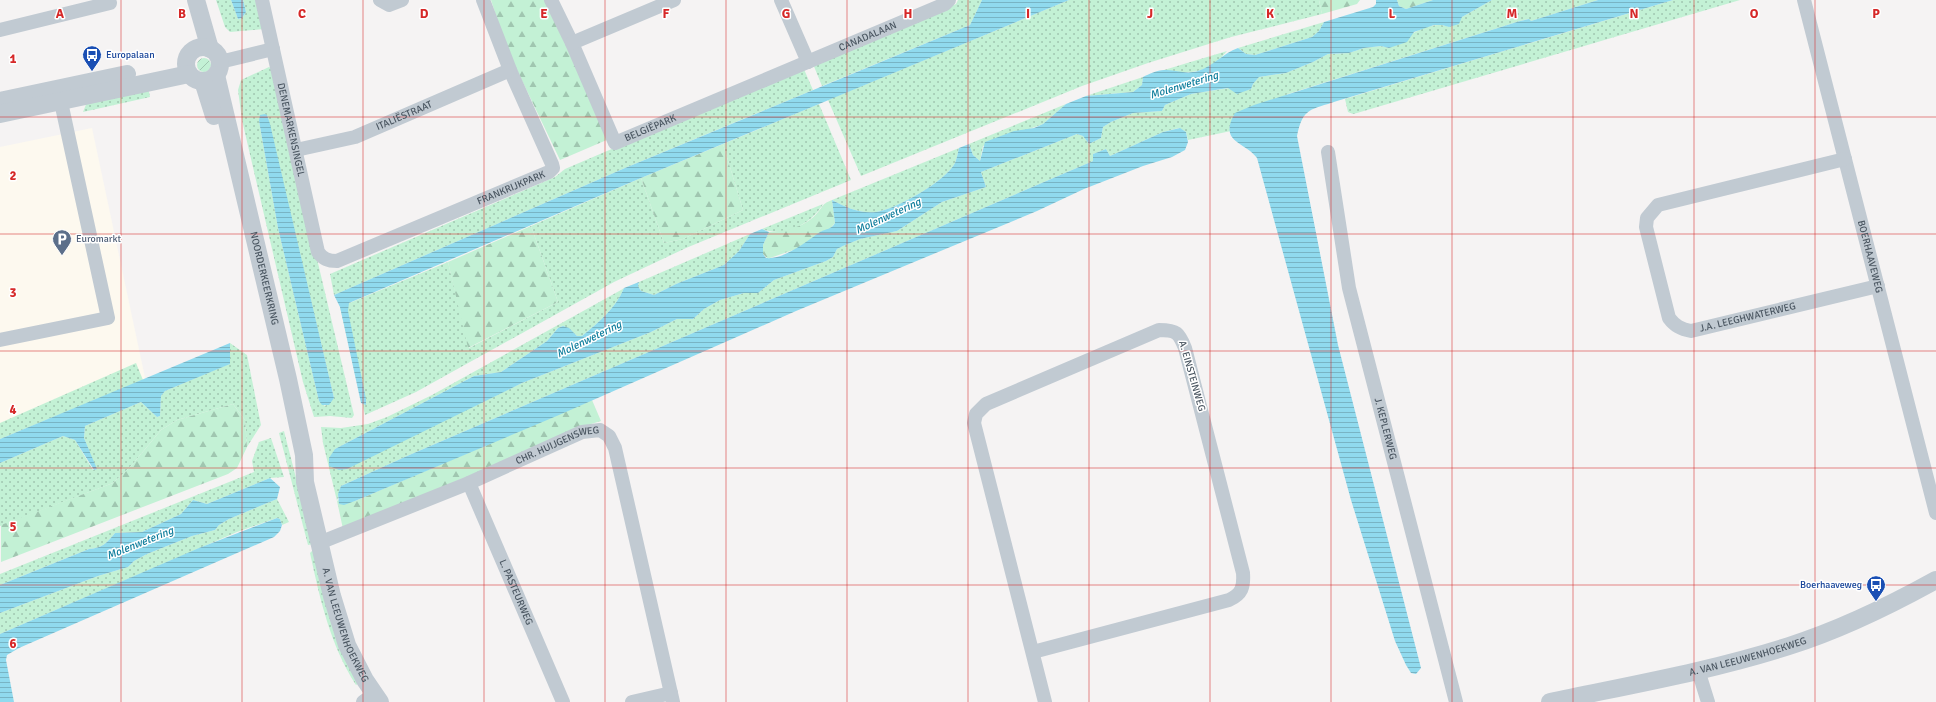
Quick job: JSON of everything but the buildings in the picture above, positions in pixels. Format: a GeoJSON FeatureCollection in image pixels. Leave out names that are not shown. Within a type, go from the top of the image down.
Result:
{"type":"FeatureCollection","features":[{"type":"Feature","properties":{"kind":"street","name":"NOORDERKEERKRING"},"geometry":{"type":"LineString","coordinates":[[187,0],[294,455],[305,482],[319,543]]}},
{"type":"Feature","properties":{"kind":"street","name":"NOORDERKEERKRING"},"geometry":{"type":"LineString","coordinates":[[196,0],[203,65]]}},
{"type":"Feature","properties":{"kind":"street","name":"DENEMARKENSINGEL"},"geometry":{"type":"LineString","coordinates":[[262,0],[318,252],[322,258]]}},
{"type":"Feature","properties":{"kind":"street","name":"FRANKRIJKPARK"},"geometry":{"type":"LineString","coordinates":[[322,258],[337,261],[549,172],[553,168],[510,70],[483,0]]}},
{"type":"Feature","properties":{"kind":"street","name":"BELGIËPARK"},"geometry":{"type":"LineString","coordinates":[[551,0],[572,43],[615,143],[808,62]]}},
{"type":"Feature","properties":{"kind":"street"},"geometry":{"type":"LineString","coordinates":[[572,43],[674,0]]}},
{"type":"Feature","properties":{"kind":"street"},"geometry":{"type":"LineString","coordinates":[[781,0],[808,62]]}},
{"type":"Feature","properties":{"kind":"street","name":"CANADALAAN"},"geometry":{"type":"LineString","coordinates":[[808,62],[945,4],[949,0]]}},
{"type":"Feature","properties":{"kind":"street","name":"BOERHAAVEWEG"},"geometry":{"type":"LineString","coordinates":[[1804,0],[1936,514]]}},
{"type":"Feature","properties":{"kind":"street"},"geometry":{"type":"LineString","coordinates":[[0,30],[78,5],[110,3]]}},
{"type":"Feature","properties":{"kind":"street"},"geometry":{"type":"LineString","coordinates":[[0,101],[59,94],[203,65],[273,49]]}},
{"type":"Feature","properties":{"kind":"street","name":"ITALIËSTRAAT"},"geometry":{"type":"LineString","coordinates":[[296,150],[355,137],[510,70]]}},
{"type":"Feature","properties":{"kind":"street"},"geometry":{"type":"LineString","coordinates":[[0,114],[59,94]]}},
{"type":"Feature","properties":{"kind":"street"},"geometry":{"type":"LineString","coordinates":[[0,340],[108,318],[59,94]]}},
{"type":"Feature","properties":{"kind":"street","name":"J. KEPLERWEG"},"geometry":{"type":"LineString","coordinates":[[1328,152],[1348,288],[1456,702]]}},
{"type":"Feature","properties":{"kind":"street","name":"J.A. LEEGHWATERWEG"},"geometry":{"type":"LineString","coordinates":[[1844,159],[1658,205],[1647,218],[1646,227],[1669,318],[1681,329],[1691,331],[1878,286]]}},
{"type":"Feature","properties":{"kind":"street","name":"A. EINSTEINWEG"},"geometry":{"type":"LineString","coordinates":[[1032,652],[1229,600],[1238,596],[1242,590],[1243,573],[1185,348],[1180,335],[1175,332],[1159,330],[986,404],[976,414],[974,424],[1032,652],[1045,702]]}},
{"type":"Feature","properties":{"kind":"street","name":"CHR. HUIJGENSWEG"},"geometry":{"type":"LineString","coordinates":[[319,543],[469,482],[582,432],[600,430],[609,436],[615,448],[672,698]]}},
{"type":"Feature","properties":{"kind":"street","name":"L. PASTEURWEG"},"geometry":{"type":"LineString","coordinates":[[469,482],[563,702]]}},
{"type":"Feature","properties":{"kind":"street","name":"A. VAN LEEUWENHOEKWEG"},"geometry":{"type":"LineString","coordinates":[[319,543],[335,609],[347,645],[370,700]]}},
{"type":"Feature","properties":{"kind":"street","name":"A. VAN LEEUWENHOEKWEG"},"geometry":{"type":"LineString","coordinates":[[1550,702],[1698,670],[1790,646],[1879,610],[1936,580]]}},
{"type":"Feature","properties":{"kind":"street"},"geometry":{"type":"LineString","coordinates":[[1698,670],[1708,702]]}},
{"type":"Feature","properties":{"kind":"street"},"geometry":{"type":"LineString","coordinates":[[632,702],[672,698]]}},
{"type":"Feature","properties":{"kind":"shaded area"},"geometry":{"type":"Polygon","coordinates":[[[92,128],[147,387],[0,450],[0,147],[92,128]]]}},
{"type":"Feature","properties":{"kind":"green space"},"geometry":{"type":"Polygon","coordinates":[[[216,0],[231,0],[238,19],[242,18],[246,12],[243,0],[257,0],[264,29],[230,32],[225,27],[216,0]]]}},
{"type":"Feature","properties":{"kind":"green space"},"geometry":{"type":"Polygon","coordinates":[[[491,0],[545,0],[609,139],[560,160],[506,47],[491,0]]]}},
{"type":"Feature","properties":{"kind":"green space"},"geometry":{"type":"Polygon","coordinates":[[[958,0],[982,0],[970,25],[822,86],[813,64],[956,4],[958,0]]]}},
{"type":"Feature","properties":{"kind":"green space"},"geometry":{"type":"Polygon","coordinates":[[[1069,0],[1319,0],[1322,14],[1231,37],[1148,63],[1082,86],[861,176],[828,100],[1069,0]]]}},
{"type":"Feature","properties":{"kind":"green space"},"geometry":{"type":"Polygon","coordinates":[[[1319,0],[1360,0],[1357,4],[1322,14],[1319,0]]]}},
{"type":"Feature","properties":{"kind":"green space"},"geometry":{"type":"Polygon","coordinates":[[[1397,0],[1433,0],[1406,9],[1399,6],[1397,0]]]}},
{"type":"Feature","properties":{"kind":"green space"},"geometry":{"type":"Polygon","coordinates":[[[1492,0],[1598,0],[1531,21],[1528,19],[1520,21],[1288,94],[1229,127],[1231,131],[1188,140],[1186,132],[1179,128],[1163,132],[1110,156],[1106,149],[1093,154],[1093,161],[407,456],[341,486],[337,501],[323,443],[321,427],[341,428],[368,424],[387,417],[432,395],[624,288],[612,308],[601,320],[582,336],[577,336],[568,328],[563,326],[558,328],[547,341],[501,372],[474,376],[335,449],[436,424],[522,383],[651,332],[677,319],[693,319],[704,309],[720,300],[744,293],[758,293],[774,280],[826,261],[833,257],[837,249],[843,246],[860,239],[897,231],[942,202],[986,187],[981,172],[1077,134],[1083,136],[1089,144],[1101,138],[1103,127],[1111,122],[1133,113],[1162,111],[1165,105],[1191,94],[1229,88],[1237,93],[1251,89],[1259,77],[1286,73],[1328,54],[1349,53],[1364,48],[1381,46],[1389,48],[1426,27],[1441,25],[1449,27],[1462,17],[1492,0]]]}},
{"type":"Feature","properties":{"kind":"green space"},"geometry":{"type":"Polygon","coordinates":[[[1673,0],[1740,0],[1357,113],[1353,114],[1348,112],[1345,99],[1673,0]]]}},
{"type":"Feature","properties":{"kind":"green space"},"geometry":{"type":"Polygon","coordinates":[[[1324,22],[1319,31],[1312,37],[1255,55],[1246,54],[1238,48],[1324,22]]]}},
{"type":"Feature","properties":{"kind":"green space"},"geometry":{"type":"Polygon","coordinates":[[[1227,51],[1213,64],[1199,71],[1174,72],[1164,70],[1227,51]]]}},
{"type":"Feature","properties":{"kind":"green space"},"geometry":{"type":"Polygon","coordinates":[[[201,58],[207,58],[211,62],[211,68],[207,72],[201,72],[197,68],[197,62],[201,58]]]}},
{"type":"Feature","properties":{"kind":"green space"},"geometry":{"type":"Polygon","coordinates":[[[269,67],[272,69],[354,415],[352,418],[330,416],[314,417],[303,382],[242,120],[238,90],[241,80],[269,67]],[[267,115],[259,121],[278,228],[319,401],[325,406],[334,398],[267,115]]]}},
{"type":"Feature","properties":{"kind":"green space"},"geometry":{"type":"Polygon","coordinates":[[[803,67],[813,90],[625,168],[334,295],[330,274],[555,177],[565,169],[803,67]]]}},
{"type":"Feature","properties":{"kind":"green space"},"geometry":{"type":"Polygon","coordinates":[[[1143,77],[1142,85],[1133,92],[1086,96],[1143,77]]]}},
{"type":"Feature","properties":{"kind":"green space"},"geometry":{"type":"Polygon","coordinates":[[[148,87],[150,97],[83,112],[87,102],[148,87]]]}},
{"type":"Feature","properties":{"kind":"green space"},"geometry":{"type":"Polygon","coordinates":[[[819,104],[851,180],[686,248],[614,282],[416,392],[365,415],[340,307],[448,262],[469,348],[558,302],[531,226],[641,178],[664,243],[683,239],[743,210],[723,144],[819,104]]]}},
{"type":"Feature","properties":{"kind":"green space"},"geometry":{"type":"Polygon","coordinates":[[[1066,104],[1043,124],[983,146],[980,161],[973,155],[969,144],[1066,104]]]}},
{"type":"Feature","properties":{"kind":"green space"},"geometry":{"type":"Polygon","coordinates":[[[723,144],[743,210],[683,239],[664,243],[641,178],[723,144]]]}},
{"type":"Feature","properties":{"kind":"green space"},"geometry":{"type":"Polygon","coordinates":[[[959,148],[955,163],[942,178],[919,194],[895,206],[876,212],[864,212],[847,207],[832,200],[959,148]]]}},
{"type":"Feature","properties":{"kind":"green space"},"geometry":{"type":"Polygon","coordinates":[[[832,200],[835,223],[828,231],[822,231],[799,248],[770,258],[767,258],[763,254],[763,245],[769,232],[783,231],[802,225],[813,217],[825,204],[832,200]]]}},
{"type":"Feature","properties":{"kind":"green space"},"geometry":{"type":"Polygon","coordinates":[[[823,204],[812,218],[797,227],[780,232],[762,229],[823,204]]]}},
{"type":"Feature","properties":{"kind":"green space"},"geometry":{"type":"Polygon","coordinates":[[[531,226],[558,302],[468,348],[448,262],[531,226]]]}},
{"type":"Feature","properties":{"kind":"green space"},"geometry":{"type":"Polygon","coordinates":[[[750,234],[739,251],[724,265],[676,284],[654,295],[641,291],[638,286],[639,282],[750,234]]]}},
{"type":"Feature","properties":{"kind":"green space"},"geometry":{"type":"Polygon","coordinates":[[[230,343],[247,355],[261,425],[247,447],[245,420],[233,404],[177,420],[161,430],[131,466],[113,483],[0,526],[0,463],[63,436],[75,440],[93,470],[96,469],[84,438],[85,426],[141,402],[157,417],[160,416],[161,396],[165,391],[229,364],[230,343]]]}},
{"type":"Feature","properties":{"kind":"green space"},"geometry":{"type":"Polygon","coordinates":[[[136,363],[143,380],[0,439],[0,423],[136,363]]]}},
{"type":"Feature","properties":{"kind":"green space"},"geometry":{"type":"Polygon","coordinates":[[[592,400],[601,421],[571,430],[511,458],[343,529],[337,501],[339,500],[339,504],[355,501],[592,400]]]}},
{"type":"Feature","properties":{"kind":"green space"},"geometry":{"type":"Polygon","coordinates":[[[233,404],[245,420],[247,447],[237,468],[228,474],[1,562],[1,525],[113,483],[131,466],[161,430],[177,420],[233,404]]]}},
{"type":"Feature","properties":{"kind":"green space"},"geometry":{"type":"Polygon","coordinates":[[[284,431],[313,544],[308,545],[279,433],[284,431]]]}},
{"type":"Feature","properties":{"kind":"green space"},"geometry":{"type":"Polygon","coordinates":[[[271,438],[284,477],[270,478],[207,504],[193,500],[181,514],[142,532],[115,533],[101,546],[89,549],[0,585],[0,574],[254,472],[252,461],[259,442],[271,438]]]}},
{"type":"Feature","properties":{"kind":"green space"},"geometry":{"type":"Polygon","coordinates":[[[277,499],[289,522],[282,525],[280,519],[277,518],[237,532],[0,634],[0,613],[98,576],[128,567],[134,561],[147,554],[192,536],[215,530],[219,525],[229,519],[277,499]]]}},
{"type":"Feature","properties":{"kind":"green space"},"geometry":{"type":"Polygon","coordinates":[[[313,550],[359,683],[356,685],[339,654],[327,621],[310,553],[313,550]]]}},
{"type":"Feature","properties":{"kind":"water"},"geometry":{"type":"Polygon","coordinates":[[[231,0],[243,0],[246,12],[242,18],[238,19],[231,0]]]}},
{"type":"Feature","properties":{"kind":"water"},"geometry":{"type":"Polygon","coordinates":[[[982,0],[1069,0],[641,178],[349,303],[348,311],[366,399],[366,405],[361,403],[340,307],[334,295],[625,168],[970,25],[982,0]]]}},
{"type":"Feature","properties":{"kind":"water","name":"Molenwetering"},"geometry":{"type":"Polygon","coordinates":[[[1376,0],[1397,0],[1399,6],[1406,9],[1433,0],[1492,0],[1462,17],[1459,24],[1449,27],[1434,25],[1414,32],[1407,42],[1389,48],[1381,46],[1364,48],[1349,53],[1328,54],[1286,73],[1259,77],[1251,89],[1237,94],[1228,88],[1191,94],[1165,105],[1162,111],[1133,113],[1111,122],[1103,127],[1101,138],[1089,144],[1083,136],[1077,134],[981,172],[986,187],[942,202],[897,231],[860,239],[837,249],[833,257],[826,261],[774,280],[758,293],[744,293],[720,300],[704,309],[693,319],[677,319],[651,332],[522,383],[347,469],[339,470],[329,466],[329,458],[335,449],[474,376],[501,372],[547,341],[558,328],[563,326],[569,328],[577,336],[582,336],[601,320],[612,308],[624,288],[639,282],[638,286],[641,291],[654,295],[676,284],[724,265],[739,251],[750,234],[762,229],[769,232],[763,245],[763,254],[766,258],[773,258],[788,253],[820,232],[830,228],[835,223],[832,200],[847,207],[864,212],[876,212],[895,206],[919,194],[942,178],[955,163],[959,148],[969,144],[973,155],[980,161],[985,142],[1014,131],[1034,128],[1043,124],[1066,104],[1086,96],[1133,92],[1142,85],[1143,77],[1153,72],[1168,70],[1184,72],[1198,71],[1204,69],[1238,48],[1246,54],[1255,55],[1312,37],[1319,31],[1324,22],[1373,7],[1376,4],[1376,0]]]}},
{"type":"Feature","properties":{"kind":"water"},"geometry":{"type":"Polygon","coordinates":[[[1598,0],[1673,0],[1314,108],[1305,115],[1299,127],[1297,136],[1338,345],[1421,668],[1416,674],[1411,673],[1395,641],[1351,500],[1257,158],[1252,152],[1231,136],[1231,123],[1235,113],[1254,105],[1520,21],[1529,19],[1531,21],[1598,0]]]}},
{"type":"Feature","properties":{"kind":"water"},"geometry":{"type":"Polygon","coordinates":[[[260,115],[267,115],[270,124],[334,398],[329,405],[322,405],[319,401],[278,228],[259,121],[260,115]]]}},
{"type":"Feature","properties":{"kind":"water"},"geometry":{"type":"Polygon","coordinates":[[[1180,128],[1186,132],[1188,142],[1185,150],[1172,157],[1143,166],[1084,189],[1037,211],[796,311],[559,415],[355,501],[344,505],[339,504],[338,494],[341,486],[407,456],[1093,161],[1093,154],[1106,149],[1110,156],[1163,132],[1180,128]]]}},
{"type":"Feature","properties":{"kind":"water"},"geometry":{"type":"Polygon","coordinates":[[[230,343],[230,364],[165,391],[161,396],[160,416],[157,417],[141,402],[85,426],[84,438],[97,469],[94,470],[75,440],[63,436],[0,463],[0,439],[230,343]]]}},
{"type":"Feature","properties":{"kind":"water","name":"Molenwetering"},"geometry":{"type":"Polygon","coordinates":[[[270,478],[280,487],[277,499],[229,519],[219,525],[215,530],[192,536],[147,554],[134,561],[128,567],[98,576],[0,613],[0,585],[89,549],[101,546],[115,533],[142,532],[181,514],[193,500],[207,504],[270,478]]]}},
{"type":"Feature","properties":{"kind":"water"},"geometry":{"type":"Polygon","coordinates":[[[277,518],[280,519],[282,525],[280,531],[274,537],[19,648],[7,655],[6,660],[14,702],[0,702],[0,634],[199,548],[277,518]]]}},
{"type":"Feature","properties":{"kind":"place","name":"Europalaan"},"geometry":{"type":"Point","coordinates":[92,72]}},
{"type":"Feature","properties":{"kind":"place","name":"Euromarkt"},"geometry":{"type":"Point","coordinates":[62,256]}},
{"type":"Feature","properties":{"kind":"place","name":"Boerhaaveweg"},"geometry":{"type":"Point","coordinates":[1876,602]}}]}
